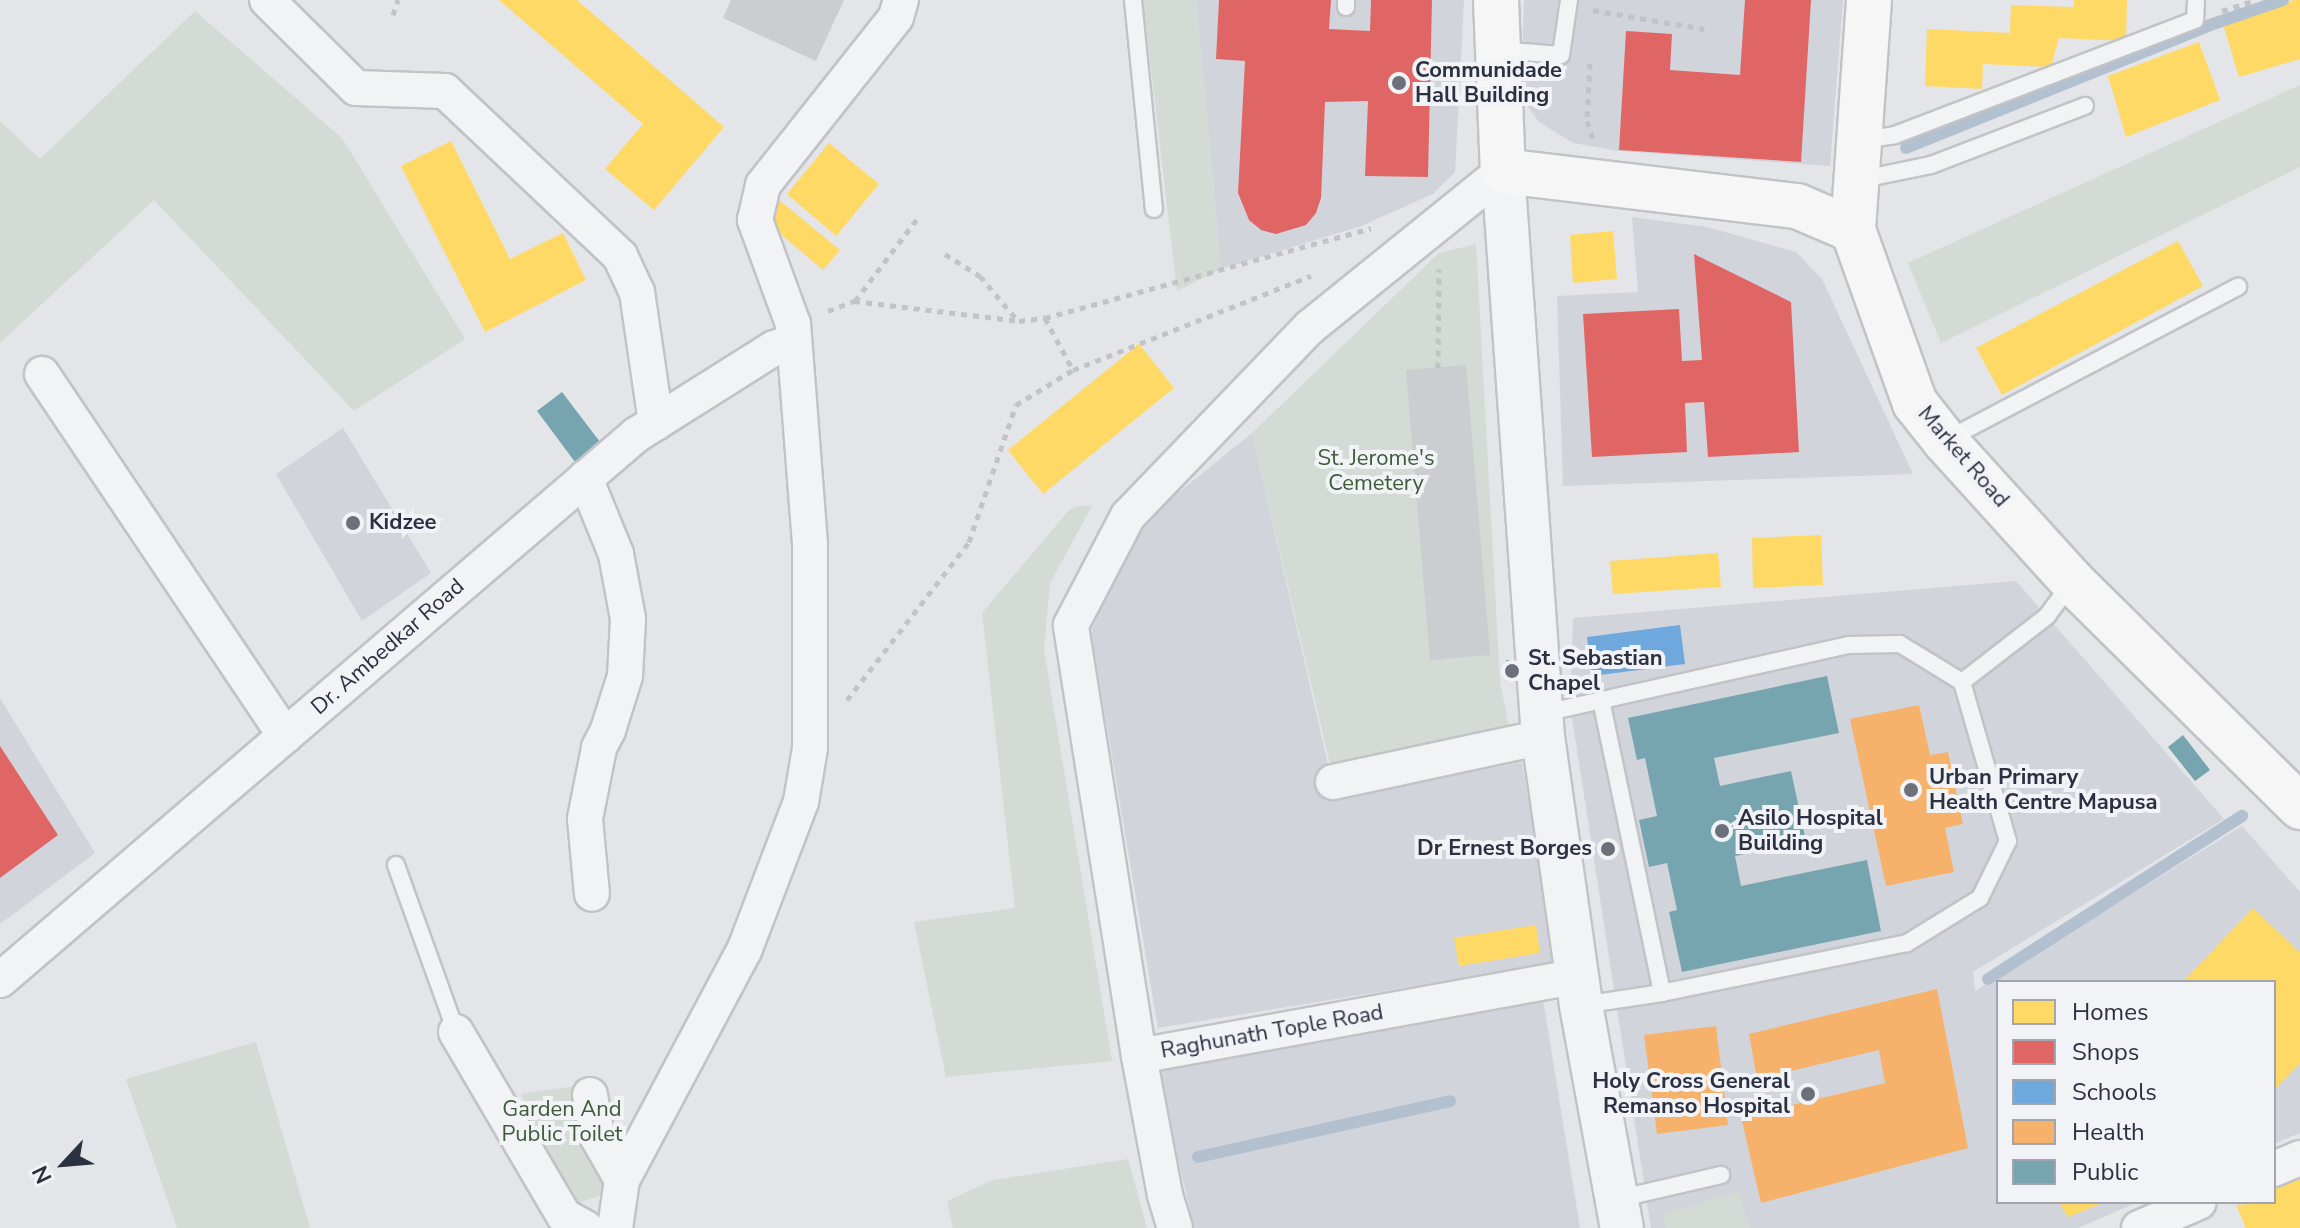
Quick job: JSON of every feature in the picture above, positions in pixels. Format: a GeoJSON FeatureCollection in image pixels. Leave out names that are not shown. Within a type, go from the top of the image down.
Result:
{"type":"FeatureCollection","features":[{"type":"Feature","properties":{"kind":"main road"},"geometry":{"type":"LineString","coordinates":[[1496,0],[1503,171],[1797,206],[1853,230]]}},
{"type":"Feature","properties":{"kind":"main road","name":"Market Road"},"geometry":{"type":"LineString","coordinates":[[1869,0],[1853,230],[1915,403],[1945,441],[2073,582],[2300,807]]}},
{"type":"Feature","properties":{"kind":"street"},"geometry":{"type":"LineString","coordinates":[[267,0],[356,88],[445,91],[620,256],[637,292],[656,423]]}},
{"type":"Feature","properties":{"kind":"street"},"geometry":{"type":"LineString","coordinates":[[615,1228],[622,1180],[744,951],[801,802],[810,748],[810,544],[794,333],[755,220],[763,185],[890,6]]}},
{"type":"Feature","properties":{"kind":"street"},"geometry":{"type":"LineString","coordinates":[[1139,1056],[1071,625],[1128,516],[1310,327],[1503,171]]}},
{"type":"Feature","properties":{"kind":"street"},"geometry":{"type":"LineString","coordinates":[[1503,171],[1542,725],[1580,990],[1620,1214]]}},
{"type":"Feature","properties":{"kind":"street","name":"Dr. Ambedkar Road"},"geometry":{"type":"LineString","coordinates":[[5,966],[285,736],[585,478],[656,423],[794,333]]}},
{"type":"Feature","properties":{"kind":"street"},"geometry":{"type":"LineString","coordinates":[[42,374],[285,736]]}},
{"type":"Feature","properties":{"kind":"street"},"geometry":{"type":"LineString","coordinates":[[585,478],[616,554],[628,619],[625,676],[599,748],[585,819],[592,894]]}},
{"type":"Feature","properties":{"kind":"street"},"geometry":{"type":"LineString","coordinates":[[1333,782],[1542,725]]}},
{"type":"Feature","properties":{"kind":"street","name":"Raghunath Tople Road"},"geometry":{"type":"LineString","coordinates":[[1175,1228],[1165,1195],[1139,1056],[1580,990]]}},
{"type":"Feature","properties":{"kind":"street"},"geometry":{"type":"LineString","coordinates":[[456,1032],[564,1216],[586,1228]]}},
{"type":"Feature","properties":{"kind":"street"},"geometry":{"type":"LineString","coordinates":[[590,1095],[597,1136],[622,1180]]}},
{"type":"Feature","properties":{"kind":"street"},"geometry":{"type":"LineString","coordinates":[[2276,1168],[2300,1158]]}},
{"type":"Feature","properties":{"kind":"street"},"geometry":{"type":"LineString","coordinates":[[2139,1228],[2194,1204]]}},
{"type":"Feature","properties":{"kind":"lane"},"geometry":{"type":"LineString","coordinates":[[1133,0],[1154,209]]}},
{"type":"Feature","properties":{"kind":"lane"},"geometry":{"type":"LineString","coordinates":[[1496,50],[1561,55],[1569,0]]}},
{"type":"Feature","properties":{"kind":"lane"},"geometry":{"type":"LineString","coordinates":[[1858,160],[1895,135],[2195,20],[2196,0]]}},
{"type":"Feature","properties":{"kind":"lane"},"geometry":{"type":"LineString","coordinates":[[1858,160],[1931,165],[2085,106]]}},
{"type":"Feature","properties":{"kind":"lane"},"geometry":{"type":"LineString","coordinates":[[1945,441],[2238,287]]}},
{"type":"Feature","properties":{"kind":"lane"},"geometry":{"type":"LineString","coordinates":[[1962,682],[2047,616],[2073,582]]}},
{"type":"Feature","properties":{"kind":"lane"},"geometry":{"type":"LineString","coordinates":[[1542,725],[1601,700],[1848,645],[1900,644],[1962,682],[2008,841],[1980,898],[1907,943],[1662,993],[1580,990]]}},
{"type":"Feature","properties":{"kind":"lane"},"geometry":{"type":"LineString","coordinates":[[1601,700],[1662,993]]}},
{"type":"Feature","properties":{"kind":"lane"},"geometry":{"type":"LineString","coordinates":[[396,865],[456,1032]]}},
{"type":"Feature","properties":{"kind":"lane"},"geometry":{"type":"LineString","coordinates":[[1620,1214],[1721,1175]]}},
{"type":"Feature","properties":{"kind":"path"},"geometry":{"type":"LineString","coordinates":[[393,15],[398,0]]}},
{"type":"Feature","properties":{"kind":"path"},"geometry":{"type":"LineString","coordinates":[[1592,26],[1593,10]]}},
{"type":"Feature","properties":{"kind":"path"},"geometry":{"type":"LineString","coordinates":[[1617,14],[1704,29]]}},
{"type":"Feature","properties":{"kind":"path"},"geometry":{"type":"LineString","coordinates":[[1590,57],[1587,121],[1607,183]]}},
{"type":"Feature","properties":{"kind":"path"},"geometry":{"type":"LineString","coordinates":[[1431,66],[1449,66]]}},
{"type":"Feature","properties":{"kind":"path"},"geometry":{"type":"LineString","coordinates":[[794,333],[854,301],[920,215]]}},
{"type":"Feature","properties":{"kind":"path"},"geometry":{"type":"LineString","coordinates":[[854,301],[1019,321],[1045,318],[1356,229],[1442,219],[1438,368]]}},
{"type":"Feature","properties":{"kind":"path"},"geometry":{"type":"LineString","coordinates":[[945,254],[980,276],[1019,321]]}},
{"type":"Feature","properties":{"kind":"path"},"geometry":{"type":"LineString","coordinates":[[810,748],[969,542],[1016,405],[1073,370],[1314,275]]}},
{"type":"Feature","properties":{"kind":"path"},"geometry":{"type":"LineString","coordinates":[[1045,318],[1073,370]]}},
{"type":"Feature","properties":{"kind":"shaded area"},"geometry":{"type":"Polygon","coordinates":[[[1196,0],[1464,0],[1455,172],[1433,194],[1361,226],[1221,269],[1196,0]]]}},
{"type":"Feature","properties":{"kind":"shaded area"},"geometry":{"type":"Polygon","coordinates":[[[1524,0],[1843,0],[1830,166],[1619,151],[1573,143],[1539,122],[1521,97],[1524,0]]]}},
{"type":"Feature","properties":{"kind":"shaded area"},"geometry":{"type":"Polygon","coordinates":[[[1632,217],[1707,227],[1796,252],[1822,279],[1913,474],[1563,486],[1557,296],[1638,292],[1632,217]]]}},
{"type":"Feature","properties":{"kind":"shaded area","name":"Kidzee"},"geometry":{"type":"Polygon","coordinates":[[[343,428],[431,573],[362,621],[276,474],[343,428]]]}},
{"type":"Feature","properties":{"kind":"shaded area"},"geometry":{"type":"Polygon","coordinates":[[[1252,433],[1336,799],[1522,762],[1556,963],[1158,1028],[1091,632],[1137,526],[1252,433]]]}},
{"type":"Feature","properties":{"kind":"shaded area"},"geometry":{"type":"Polygon","coordinates":[[[2016,581],[2224,819],[1973,972],[1975,991],[2242,826],[2300,892],[2300,1133],[2276,1143],[2276,980],[1996,980],[1996,1204],[2133,1204],[2078,1228],[1651,1228],[1570,705],[1573,618],[2016,581]]]}},
{"type":"Feature","properties":{"kind":"shaded area"},"geometry":{"type":"Polygon","coordinates":[[[0,698],[95,853],[0,924],[0,698]]]}},
{"type":"Feature","properties":{"kind":"shaded area"},"geometry":{"type":"Polygon","coordinates":[[[1543,999],[1580,1228],[1194,1228],[1158,1072],[1543,999]]]}},
{"type":"Feature","properties":{"kind":"green space"},"geometry":{"type":"Polygon","coordinates":[[[1143,0],[1196,0],[1221,269],[1177,291],[1143,0]]]}},
{"type":"Feature","properties":{"kind":"green space"},"geometry":{"type":"Polygon","coordinates":[[[195,11],[342,138],[465,339],[354,411],[154,200],[0,343],[0,121],[40,159],[195,11]]]}},
{"type":"Feature","properties":{"kind":"green space"},"geometry":{"type":"Polygon","coordinates":[[[2300,85],[2300,167],[1941,343],[1908,263],[2300,85]]]}},
{"type":"Feature","properties":{"kind":"green space","name":"St. Jerome's Cemetery"},"geometry":{"type":"Polygon","coordinates":[[[1476,244],[1500,681],[1510,732],[1330,764],[1252,433],[1439,253],[1476,244]]]}},
{"type":"Feature","properties":{"kind":"green space"},"geometry":{"type":"Polygon","coordinates":[[[1092,506],[1050,583],[1044,649],[1112,1061],[946,1077],[914,922],[1015,908],[982,613],[1070,509],[1092,506]]]}},
{"type":"Feature","properties":{"kind":"green space"},"geometry":{"type":"Polygon","coordinates":[[[256,1042],[310,1228],[177,1228],[126,1079],[256,1042]]]}},
{"type":"Feature","properties":{"kind":"green space","name":"Garden And Public Toilet"},"geometry":{"type":"Polygon","coordinates":[[[582,1085],[607,1193],[567,1207],[521,1094],[582,1085]]]}},
{"type":"Feature","properties":{"kind":"green space"},"geometry":{"type":"Polygon","coordinates":[[[1128,1159],[1147,1228],[953,1228],[947,1201],[993,1180],[1128,1159]]]}},
{"type":"Feature","properties":{"kind":"green space"},"geometry":{"type":"Polygon","coordinates":[[[1739,1192],[1750,1228],[1666,1228],[1662,1214],[1739,1192]]]}},
{"type":"Feature","properties":{"kind":"building: Homes"},"geometry":{"type":"Polygon","coordinates":[[[499,0],[577,0],[724,127],[654,210],[605,169],[643,124],[499,0]]]}},
{"type":"Feature","properties":{"kind":"building: Homes"},"geometry":{"type":"Polygon","coordinates":[[[2074,0],[2127,0],[2126,41],[2059,38],[2051,67],[1983,64],[1982,89],[1925,86],[1927,29],[2010,33],[2011,5],[2074,7],[2074,0]]]}},
{"type":"Feature","properties":{"kind":"building: Homes"},"geometry":{"type":"Polygon","coordinates":[[[2300,0],[2300,59],[2239,77],[2222,21],[2300,0]]]}},
{"type":"Feature","properties":{"kind":"building: Homes"},"geometry":{"type":"Polygon","coordinates":[[[2199,42],[2220,100],[2126,137],[2108,76],[2199,42]]]}},
{"type":"Feature","properties":{"kind":"building: Homes"},"geometry":{"type":"Polygon","coordinates":[[[451,141],[510,259],[563,233],[586,280],[485,332],[401,166],[451,141]]]}},
{"type":"Feature","properties":{"kind":"building: Homes"},"geometry":{"type":"Polygon","coordinates":[[[829,143],[879,184],[836,236],[787,194],[829,143]]]}},
{"type":"Feature","properties":{"kind":"building: Homes"},"geometry":{"type":"Polygon","coordinates":[[[779,200],[840,250],[823,270],[763,219],[779,200]]]}},
{"type":"Feature","properties":{"kind":"building: Homes"},"geometry":{"type":"Polygon","coordinates":[[[1613,231],[1617,279],[1573,283],[1570,235],[1613,231]]]}},
{"type":"Feature","properties":{"kind":"building: Homes"},"geometry":{"type":"Polygon","coordinates":[[[2178,241],[2203,286],[2002,395],[1976,348],[2178,241]]]}},
{"type":"Feature","properties":{"kind":"building: Homes"},"geometry":{"type":"Polygon","coordinates":[[[1139,344],[1174,388],[1043,494],[1008,450],[1139,344]]]}},
{"type":"Feature","properties":{"kind":"building: Homes"},"geometry":{"type":"Polygon","coordinates":[[[1821,535],[1823,585],[1753,588],[1752,538],[1821,535]]]}},
{"type":"Feature","properties":{"kind":"building: Homes"},"geometry":{"type":"Polygon","coordinates":[[[1718,553],[1721,587],[1613,594],[1610,561],[1718,553]]]}},
{"type":"Feature","properties":{"kind":"building: Homes"},"geometry":{"type":"Polygon","coordinates":[[[2253,908],[2300,953],[2300,1063],[2276,1088],[2276,980],[2185,980],[2253,908]]]}},
{"type":"Feature","properties":{"kind":"building: Homes"},"geometry":{"type":"Polygon","coordinates":[[[1536,925],[1540,953],[1459,966],[1454,938],[1536,925]]]}},
{"type":"Feature","properties":{"kind":"building: Homes"},"geometry":{"type":"Polygon","coordinates":[[[2300,1176],[2300,1228],[2246,1228],[2236,1205],[2276,1204],[2276,1187],[2300,1176]]]}},
{"type":"Feature","properties":{"kind":"building: Homes"},"geometry":{"type":"Polygon","coordinates":[[[2060,1204],[2100,1204],[2068,1217],[2060,1204]]]}},
{"type":"Feature","properties":{"kind":"building: Shops"},"geometry":{"type":"Polygon","coordinates":[[[1219,0],[1331,0],[1329,29],[1370,31],[1371,0],[1432,0],[1428,177],[1365,176],[1368,101],[1325,102],[1321,198],[1316,213],[1306,225],[1276,234],[1261,230],[1249,220],[1238,193],[1245,61],[1216,59],[1219,0]]]}},
{"type":"Feature","properties":{"kind":"building: Shops"},"geometry":{"type":"Polygon","coordinates":[[[1745,0],[1811,0],[1801,162],[1619,150],[1626,31],[1672,34],[1670,70],[1740,75],[1745,0]]]}},
{"type":"Feature","properties":{"kind":"building: Shops"},"geometry":{"type":"Polygon","coordinates":[[[1694,254],[1791,302],[1799,452],[1708,457],[1704,402],[1685,403],[1687,452],[1592,457],[1583,314],[1679,309],[1682,361],[1702,360],[1694,254]]]}},
{"type":"Feature","properties":{"kind":"building: Shops"},"geometry":{"type":"Polygon","coordinates":[[[0,746],[58,835],[0,878],[0,746]]]}},
{"type":"Feature","properties":{"kind":"building: Schools"},"geometry":{"type":"Polygon","coordinates":[[[1680,625],[1685,664],[1592,676],[1587,637],[1680,625]]]}},
{"type":"Feature","properties":{"kind":"building: Health","name":"Urban Primary Health Centre Mapusa"},"geometry":{"type":"Polygon","coordinates":[[[1919,705],[1930,755],[1948,752],[1963,824],[1945,828],[1954,872],[1886,886],[1850,719],[1919,705]]]}},
{"type":"Feature","properties":{"kind":"building: Health"},"geometry":{"type":"Polygon","coordinates":[[[1937,989],[1968,1148],[1761,1203],[1741,1117],[1885,1083],[1879,1050],[1757,1079],[1749,1034],[1937,989]]]}},
{"type":"Feature","properties":{"kind":"building: Health"},"geometry":{"type":"Polygon","coordinates":[[[1716,1026],[1728,1125],[1657,1134],[1644,1035],[1716,1026]]]}},
{"type":"Feature","properties":{"kind":"building: Public"},"geometry":{"type":"Polygon","coordinates":[[[562,392],[600,442],[575,462],[537,411],[562,392]]]}},
{"type":"Feature","properties":{"kind":"building: Public","name":"St. Sebastian Chapel"},"geometry":{"type":"Polygon","coordinates":[[[1506,660],[1519,660],[1518,682],[1506,681],[1506,660]]]}},
{"type":"Feature","properties":{"kind":"building: Public","name":"Asilo Hospital Building"},"geometry":{"type":"Polygon","coordinates":[[[1827,676],[1839,733],[1714,758],[1720,786],[1791,771],[1806,841],[1735,856],[1741,886],[1867,860],[1881,931],[1682,972],[1669,912],[1677,910],[1667,863],[1649,867],[1639,820],[1657,816],[1645,758],[1637,760],[1628,718],[1827,676]]]}},
{"type":"Feature","properties":{"kind":"building: Public"},"geometry":{"type":"Polygon","coordinates":[[[2183,735],[2210,770],[2195,781],[2168,747],[2183,735]]]}},
{"type":"Feature","properties":{"kind":"building: Other"},"geometry":{"type":"Polygon","coordinates":[[[731,0],[844,0],[816,61],[723,18],[731,0]]]}},
{"type":"Feature","properties":{"kind":"building: Other"},"geometry":{"type":"Polygon","coordinates":[[[1466,365],[1490,655],[1430,660],[1406,370],[1466,365]]]}},
{"type":"Feature","properties":{"kind":"waterway"},"geometry":{"type":"LineString","coordinates":[[1906,148],[2210,25],[2283,0]]}},
{"type":"Feature","properties":{"kind":"waterway"},"geometry":{"type":"LineString","coordinates":[[1988,979],[2242,816]]}},
{"type":"Feature","properties":{"kind":"waterway"},"geometry":{"type":"LineString","coordinates":[[1198,1157],[1450,1101]]}},
{"type":"Feature","properties":{"kind":"place","name":"Communidade Hall Building"},"geometry":{"type":"Point","coordinates":[1399,83]}},
{"type":"Feature","properties":{"kind":"place","name":"Kidzee"},"geometry":{"type":"Point","coordinates":[353,523]}},
{"type":"Feature","properties":{"kind":"place","name":"St. Sebastian Chapel"},"geometry":{"type":"Point","coordinates":[1512,671]}},
{"type":"Feature","properties":{"kind":"place","name":"Urban Primary Health Centre Mapusa"},"geometry":{"type":"Point","coordinates":[1911,790]}},
{"type":"Feature","properties":{"kind":"place","name":"Asilo Hospital Building"},"geometry":{"type":"Point","coordinates":[1722,831]}},
{"type":"Feature","properties":{"kind":"place","name":"Dr Ernest Borges"},"geometry":{"type":"Point","coordinates":[1608,849]}},
{"type":"Feature","properties":{"kind":"place","name":"Holy Cross General Remanso Hospital"},"geometry":{"type":"Point","coordinates":[1808,1094]}}]}
